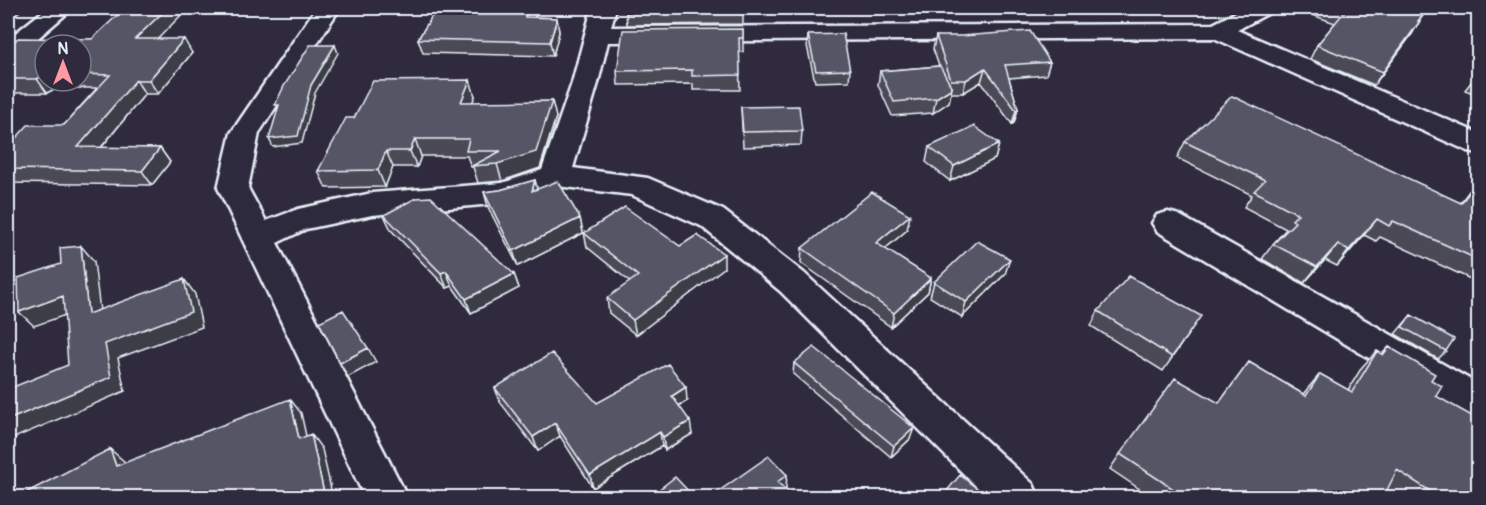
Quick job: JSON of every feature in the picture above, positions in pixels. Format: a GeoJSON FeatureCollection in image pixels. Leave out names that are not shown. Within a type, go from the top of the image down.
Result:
{"type":"FeatureCollection","features":[{"type":"Feature","properties":{"kind":"street"},"geometry":{"type":"LineString","coordinates":[[8,51],[60,8]]}},
{"type":"Feature","properties":{"kind":"street"},"geometry":{"type":"LineString","coordinates":[[327,8],[245,134],[233,188],[387,498]]}},
{"type":"Feature","properties":{"kind":"street"},"geometry":{"type":"LineString","coordinates":[[555,177],[585,83],[604,8]]}},
{"type":"Feature","properties":{"kind":"street"},"geometry":{"type":"LineString","coordinates":[[1218,32],[1261,8]]}},
{"type":"Feature","properties":{"kind":"street"},"geometry":{"type":"LineString","coordinates":[[8,27],[38,27]]}},
{"type":"Feature","properties":{"kind":"street"},"geometry":{"type":"LineString","coordinates":[[597,35],[1218,32],[1479,144]]}},
{"type":"Feature","properties":{"kind":"street"},"geometry":{"type":"LineString","coordinates":[[257,238],[298,220],[372,204],[504,193],[555,177],[637,185],[712,218],[792,282],[1018,498]]}},
{"type":"Feature","properties":{"kind":"street"},"geometry":{"type":"LineString","coordinates":[[1168,223],[1479,403]]}},
{"type":"Feature","properties":{"kind":"building"},"geometry":{"type":"Polygon","coordinates":[[[125,8],[167,8],[135,39],[184,39],[149,80],[136,80],[78,147],[160,148],[142,171],[8,169],[8,147],[28,125],[64,125],[110,75],[93,74],[93,38],[125,8]]]}},
{"type":"Feature","properties":{"kind":"building"},"geometry":{"type":"Polygon","coordinates":[[[437,8],[530,8],[525,17],[557,18],[550,42],[418,39],[437,8]]]}},
{"type":"Feature","properties":{"kind":"building"},"geometry":{"type":"Polygon","coordinates":[[[627,8],[743,8],[743,12],[626,13],[627,8]]]}},
{"type":"Feature","properties":{"kind":"building"},"geometry":{"type":"Polygon","coordinates":[[[1334,8],[1428,8],[1383,72],[1317,45],[1345,11],[1334,8]]]}},
{"type":"Feature","properties":{"kind":"building"},"geometry":{"type":"Polygon","coordinates":[[[743,29],[743,38],[739,38],[740,75],[692,76],[692,70],[617,71],[623,30],[743,29]]]}},
{"type":"Feature","properties":{"kind":"building"},"geometry":{"type":"Polygon","coordinates":[[[1030,31],[1050,62],[1005,65],[1018,109],[1016,110],[985,68],[966,80],[951,80],[936,36],[961,36],[1030,31]]]}},
{"type":"Feature","properties":{"kind":"building"},"geometry":{"type":"Polygon","coordinates":[[[843,34],[850,70],[816,71],[808,35],[843,34]]]}},
{"type":"Feature","properties":{"kind":"building"},"geometry":{"type":"Polygon","coordinates":[[[18,38],[33,38],[33,79],[8,79],[8,47],[18,38]]]}},
{"type":"Feature","properties":{"kind":"building"},"geometry":{"type":"Polygon","coordinates":[[[310,45],[335,45],[311,85],[298,136],[269,139],[279,105],[275,105],[310,45]]]}},
{"type":"Feature","properties":{"kind":"building"},"geometry":{"type":"Polygon","coordinates":[[[940,66],[952,88],[936,98],[894,102],[880,71],[940,66]]]}},
{"type":"Feature","properties":{"kind":"building"},"geometry":{"type":"Polygon","coordinates":[[[470,80],[461,102],[552,101],[536,152],[497,164],[472,166],[501,151],[466,151],[469,139],[415,139],[410,151],[386,151],[378,170],[318,171],[346,118],[354,118],[373,81],[470,80]]]}},
{"type":"Feature","properties":{"kind":"building"},"geometry":{"type":"Polygon","coordinates":[[[1232,96],[1461,203],[1479,180],[1479,260],[1393,221],[1389,226],[1377,219],[1349,250],[1338,244],[1317,267],[1273,244],[1295,222],[1292,220],[1298,214],[1254,191],[1265,180],[1185,142],[1232,96]]]}},
{"type":"Feature","properties":{"kind":"building"},"geometry":{"type":"Polygon","coordinates":[[[799,106],[802,131],[743,132],[741,107],[799,106]]]}},
{"type":"Feature","properties":{"kind":"building"},"geometry":{"type":"Polygon","coordinates":[[[974,126],[999,144],[954,166],[929,147],[974,126]]]}},
{"type":"Feature","properties":{"kind":"building"},"geometry":{"type":"Polygon","coordinates":[[[535,180],[532,191],[558,181],[580,218],[513,251],[484,192],[535,180]]]}},
{"type":"Feature","properties":{"kind":"building"},"geometry":{"type":"Polygon","coordinates":[[[872,192],[910,215],[876,243],[931,278],[894,313],[802,248],[872,192]]]}},
{"type":"Feature","properties":{"kind":"building"},"geometry":{"type":"Polygon","coordinates":[[[431,197],[514,274],[466,299],[446,271],[441,273],[384,215],[416,198],[431,197]]]}},
{"type":"Feature","properties":{"kind":"building"},"geometry":{"type":"Polygon","coordinates":[[[625,207],[680,246],[697,235],[724,254],[633,320],[607,298],[638,276],[584,233],[625,207]]]}},
{"type":"Feature","properties":{"kind":"building"},"geometry":{"type":"Polygon","coordinates":[[[977,241],[1010,259],[966,302],[934,282],[977,241]]]}},
{"type":"Feature","properties":{"kind":"building"},"geometry":{"type":"Polygon","coordinates":[[[81,246],[88,314],[184,279],[191,312],[105,344],[111,377],[8,420],[8,389],[68,365],[63,296],[19,312],[18,278],[61,264],[60,248],[81,246]]]}},
{"type":"Feature","properties":{"kind":"building"},"geometry":{"type":"Polygon","coordinates":[[[1129,276],[1201,316],[1172,357],[1098,311],[1129,276]]]}},
{"type":"Feature","properties":{"kind":"building"},"geometry":{"type":"Polygon","coordinates":[[[343,310],[368,348],[340,363],[319,322],[343,310]]]}},
{"type":"Feature","properties":{"kind":"building"},"geometry":{"type":"Polygon","coordinates":[[[1411,315],[1454,339],[1446,351],[1402,327],[1411,315]]]}},
{"type":"Feature","properties":{"kind":"building"},"geometry":{"type":"Polygon","coordinates":[[[814,347],[914,428],[894,446],[794,363],[814,347]]]}},
{"type":"Feature","properties":{"kind":"building"},"geometry":{"type":"Polygon","coordinates":[[[1389,347],[1435,374],[1431,380],[1442,386],[1436,396],[1479,420],[1479,498],[1441,498],[1397,470],[1383,498],[1170,498],[1175,490],[1120,454],[1175,378],[1219,403],[1249,362],[1306,396],[1320,374],[1352,392],[1377,351],[1383,355],[1389,347]]]}},
{"type":"Feature","properties":{"kind":"building"},"geometry":{"type":"Polygon","coordinates":[[[552,353],[597,403],[668,364],[686,387],[672,396],[690,421],[663,437],[660,432],[590,475],[555,423],[533,437],[495,388],[552,353]]]}},
{"type":"Feature","properties":{"kind":"building"},"geometry":{"type":"Polygon","coordinates":[[[290,399],[299,439],[311,434],[325,498],[16,498],[110,449],[116,466],[290,399]]]}},
{"type":"Feature","properties":{"kind":"building"},"geometry":{"type":"Polygon","coordinates":[[[769,456],[787,475],[777,482],[796,498],[709,498],[769,456]]]}},
{"type":"Feature","properties":{"kind":"building"},"geometry":{"type":"Polygon","coordinates":[[[960,475],[989,498],[941,498],[960,475]]]}},
{"type":"Feature","properties":{"kind":"building"},"geometry":{"type":"Polygon","coordinates":[[[675,477],[695,498],[648,498],[675,477]]]}}]}
